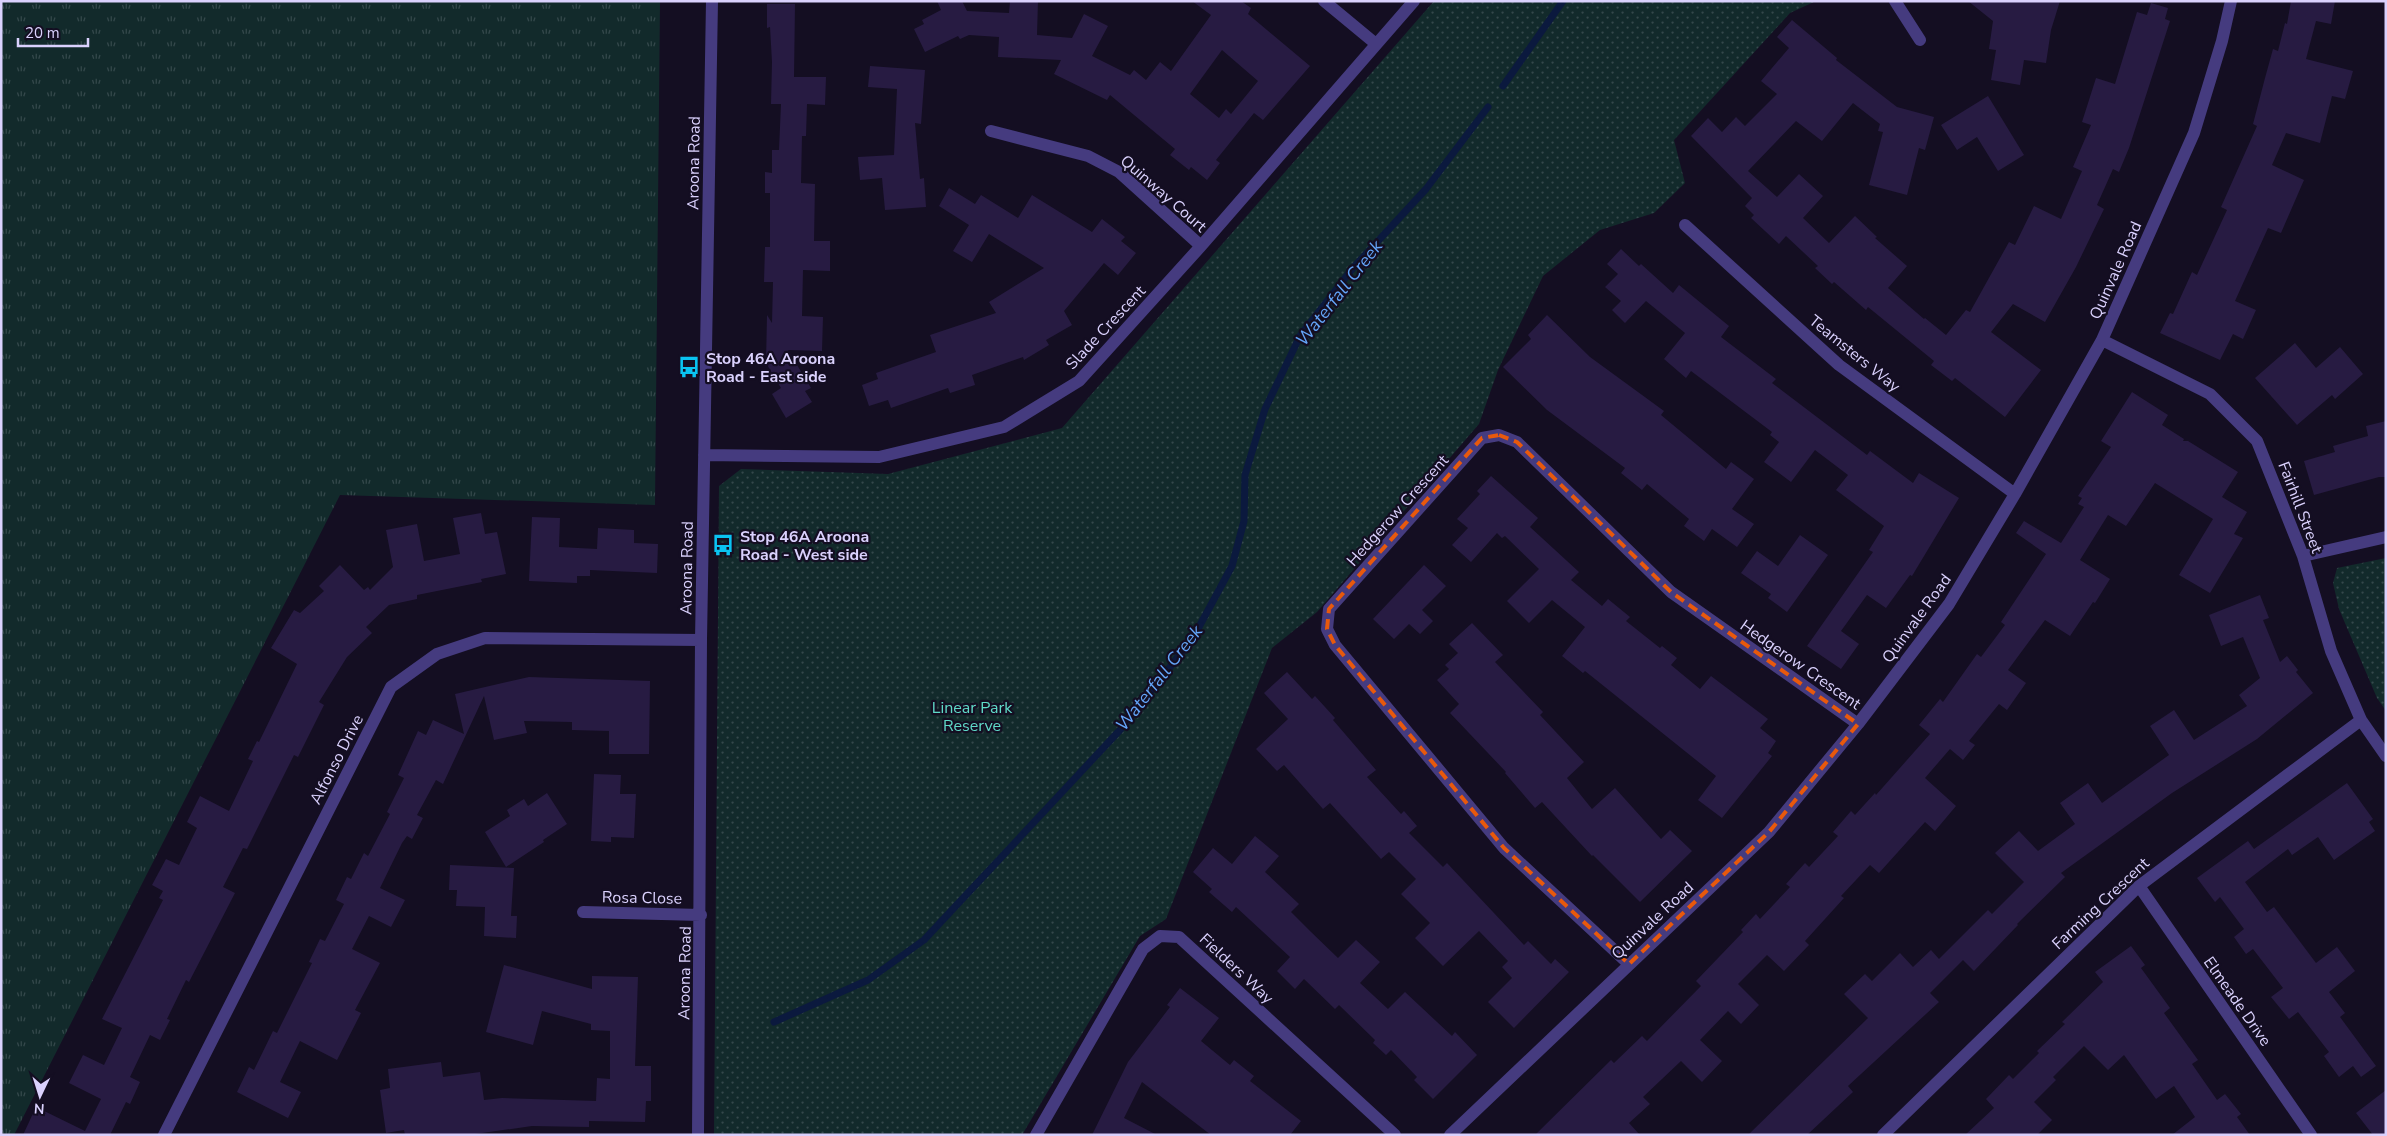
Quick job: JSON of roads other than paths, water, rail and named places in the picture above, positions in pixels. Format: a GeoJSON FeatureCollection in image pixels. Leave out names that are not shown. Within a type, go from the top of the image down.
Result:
{"type":"FeatureCollection","features":[{"type":"Feature","properties":{"kind":"street","name":"Aroona Road"},"geometry":{"type":"LineString","coordinates":[[698,1135],[701,914],[701,640],[712,1]]}},
{"type":"Feature","properties":{"kind":"street"},"geometry":{"type":"LineString","coordinates":[[1324,1],[1376,44]]}},
{"type":"Feature","properties":{"kind":"street","name":"Slade Crescent"},"geometry":{"type":"LineString","coordinates":[[704,455],[879,457],[1004,427],[1079,381],[1414,1]]}},
{"type":"Feature","properties":{"kind":"street"},"geometry":{"type":"LineString","coordinates":[[1895,1],[1920,40]]}},
{"type":"Feature","properties":{"kind":"street","name":"Quinvale Road"},"geometry":{"type":"LineString","coordinates":[[1450,1135],[1768,832],[1858,724],[1949,604],[2015,494],[2102,340],[2194,133],[2222,41],[2231,1]]}},
{"type":"Feature","properties":{"kind":"street","name":"Quinway Court"},"geometry":{"type":"LineString","coordinates":[[991,131],[1088,156],[1119,172],[1200,246]]}},
{"type":"Feature","properties":{"kind":"street","name":"Teamsters Way"},"geometry":{"type":"LineString","coordinates":[[1685,226],[1839,365],[2015,494]]}},
{"type":"Feature","properties":{"kind":"street","name":"Fairhill Street"},"geometry":{"type":"LineString","coordinates":[[2102,340],[2210,394],[2257,441],[2303,556],[2331,651],[2361,720],[2386,756]]}},
{"type":"Feature","properties":{"kind":"street","name":"Hedgerow Crescent"},"geometry":{"type":"LineString","coordinates":[[1629,964],[1504,848],[1335,645],[1327,629],[1329,609],[1482,438],[1499,434],[1517,442],[1671,592],[1858,724]]}},
{"type":"Feature","properties":{"kind":"street"},"geometry":{"type":"LineString","coordinates":[[2303,556],[2386,537]]}},
{"type":"Feature","properties":{"kind":"street","name":"Alfonso Drive"},"geometry":{"type":"LineString","coordinates":[[164,1135],[391,686],[437,654],[485,638],[701,640]]}},
{"type":"Feature","properties":{"kind":"street","name":"Farming Crescent"},"geometry":{"type":"LineString","coordinates":[[1883,1135],[2139,886],[2361,720]]}},
{"type":"Feature","properties":{"kind":"street","name":"Elmeade Drive"},"geometry":{"type":"LineString","coordinates":[[2139,886],[2311,1135]]}},
{"type":"Feature","properties":{"kind":"street","name":"Rosa Close"},"geometry":{"type":"LineString","coordinates":[[583,912],[701,914]]}},
{"type":"Feature","properties":{"kind":"street","name":"Fielders Way"},"geometry":{"type":"LineString","coordinates":[[1036,1135],[1143,949],[1160,936],[1179,937],[1395,1135]]}},
{"type":"Feature","properties":{"kind":"waterway","name":"Waterfall Creek"},"geometry":{"type":"LineString","coordinates":[[1503,86],[1563,1]]}},
{"type":"Feature","properties":{"kind":"waterway","name":"Waterfall Creek"},"geometry":{"type":"LineString","coordinates":[[774,1022],[868,980],[924,940],[1120,730],[1193,638],[1232,566],[1244,521],[1245,475],[1265,409],[1300,336],[1353,268],[1426,189],[1488,107]]}},
{"type":"Feature","properties":{"kind":"place","name":"Stop 46A Aroona Road - East side"},"geometry":{"type":"Point","coordinates":[689,367]}},
{"type":"Feature","properties":{"kind":"place","name":"Stop 46A Aroona Road - West side"},"geometry":{"type":"Point","coordinates":[723,545]}},
{"type":"Feature","properties":{"kind":"park label","name":"Linear Park Reserve"},"geometry":{"type":"Point","coordinates":[972,716]}}]}
